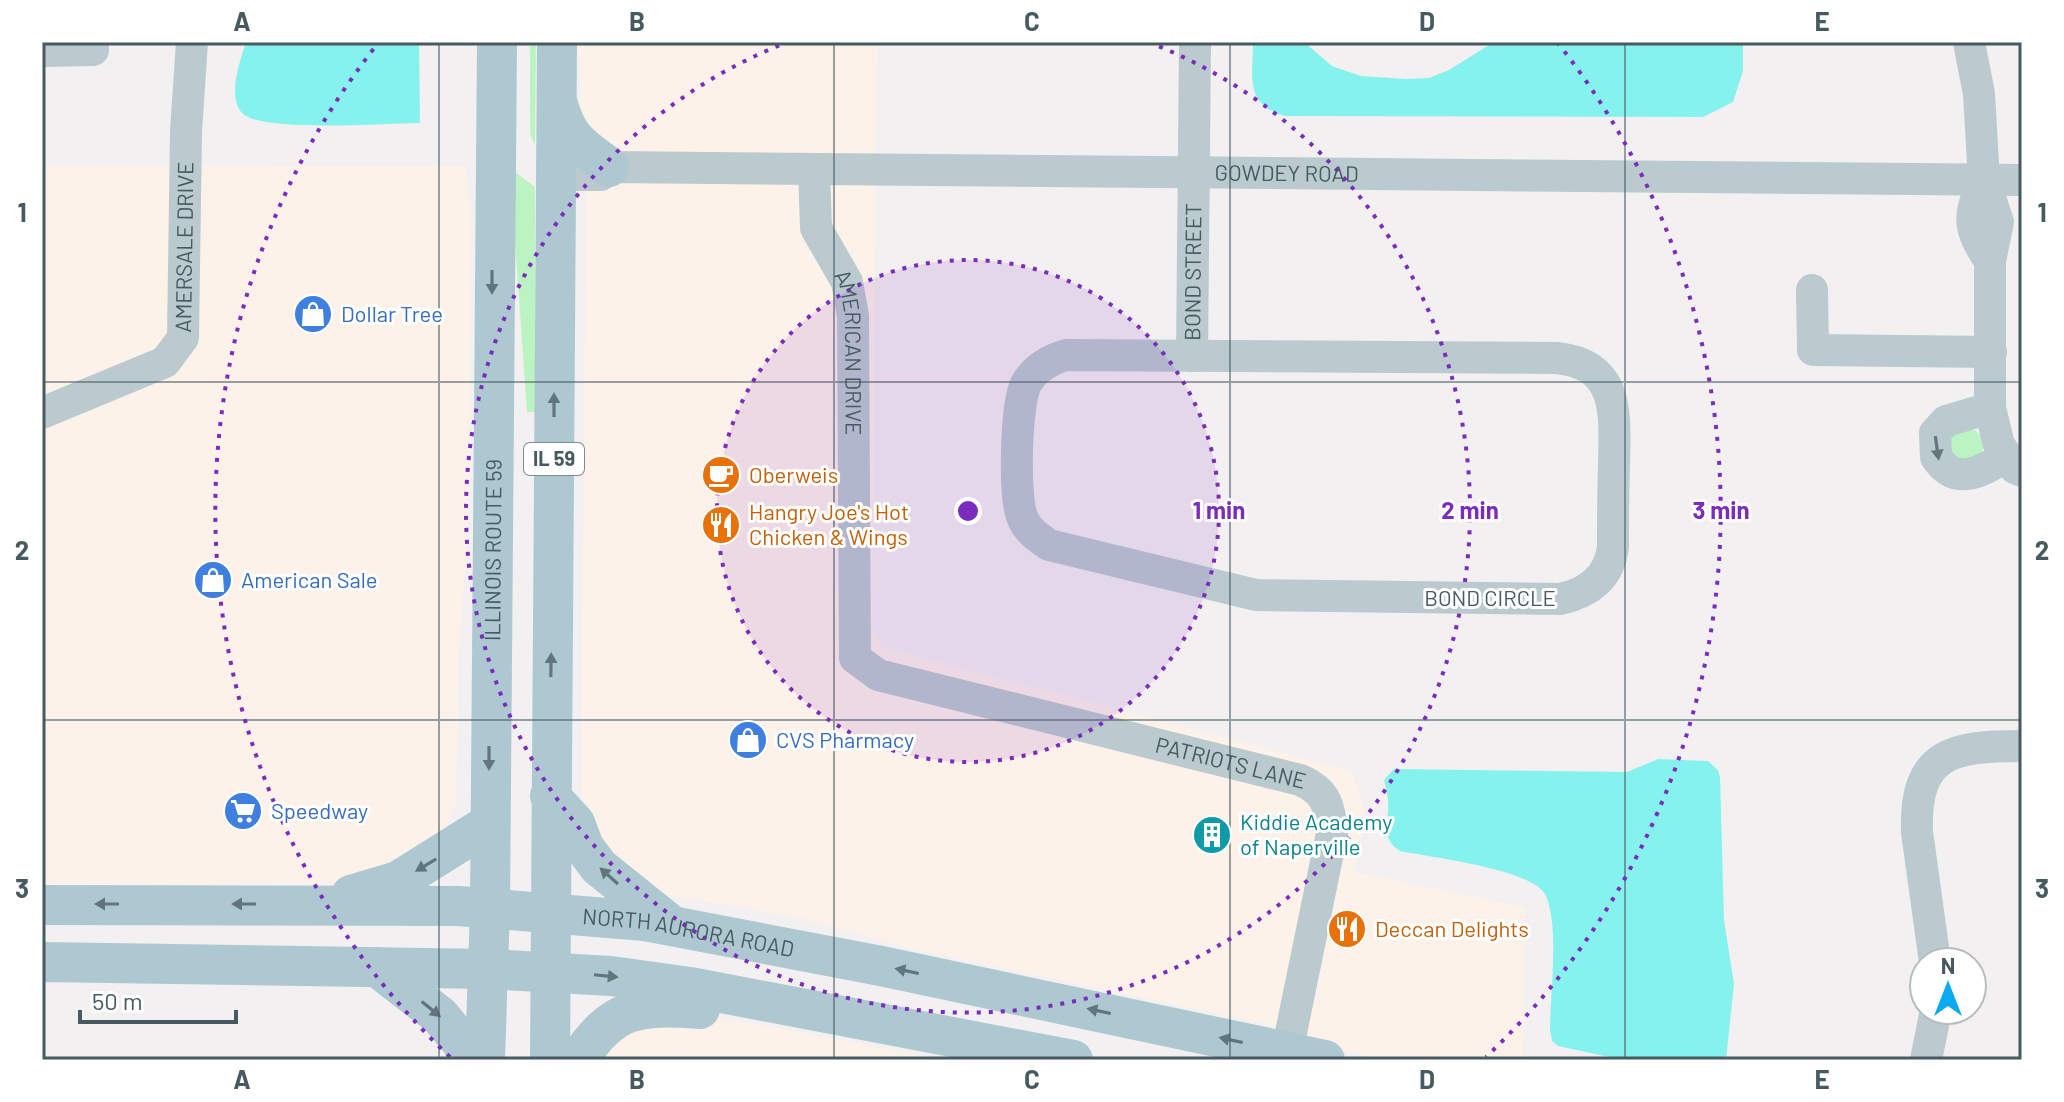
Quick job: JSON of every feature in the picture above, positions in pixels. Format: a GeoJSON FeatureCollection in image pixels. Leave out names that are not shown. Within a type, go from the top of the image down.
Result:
{"type":"FeatureCollection","features":[{"type":"Feature","properties":{"kind":"main road","name":"ILLINOIS ROUTE 59"},"geometry":{"type":"LineString","coordinates":[[485,1060],[490,907],[497,42]]}},
{"type":"Feature","properties":{"kind":"main road","name":"IL 59"},"geometry":{"type":"LineString","coordinates":[[550,1060],[557,42]]}},
{"type":"Feature","properties":{"kind":"main road"},"geometry":{"type":"LineString","coordinates":[[557,101],[566,131],[578,145],[609,167]]}},
{"type":"Feature","properties":{"kind":"main road"},"geometry":{"type":"LineString","coordinates":[[494,140],[556,175]]}},
{"type":"Feature","properties":{"kind":"main road"},"geometry":{"type":"LineString","coordinates":[[550,796],[575,823],[584,847],[599,867],[670,924]]}},
{"type":"Feature","properties":{"kind":"main road"},"geometry":{"type":"LineString","coordinates":[[317,905],[398,881],[489,824]]}},
{"type":"Feature","properties":{"kind":"main road","name":"NORTH AURORA ROAD"},"geometry":{"type":"LineString","coordinates":[[42,905],[490,907],[670,924],[1306,1056]]}},
{"type":"Feature","properties":{"kind":"main road"},"geometry":{"type":"LineString","coordinates":[[42,962],[550,972],[676,985],[1073,1060]]}},
{"type":"Feature","properties":{"kind":"main road"},"geometry":{"type":"LineString","coordinates":[[377,967],[440,1016],[476,1060]]}},
{"type":"Feature","properties":{"kind":"main road"},"geometry":{"type":"LineString","coordinates":[[578,1060],[606,1023],[628,1012],[659,1006],[836,1016]]}},
{"type":"Feature","properties":{"kind":"street"},"geometry":{"type":"LineString","coordinates":[[42,51],[93,50],[93,42]]}},
{"type":"Feature","properties":{"kind":"street","name":"AMERSALE DRIVE"},"geometry":{"type":"LineString","coordinates":[[42,413],[165,362],[183,338],[185,156],[192,42]]}},
{"type":"Feature","properties":{"kind":"street","name":"BOND STREET"},"geometry":{"type":"LineString","coordinates":[[1192,356],[1195,42]]}},
{"type":"Feature","properties":{"kind":"street"},"geometry":{"type":"LineString","coordinates":[[1969,42],[1979,94],[1984,180],[1970,211],[1977,243],[1990,261],[1990,408],[1994,430],[2014,464],[1965,476],[1954,475],[1936,457],[1935,433],[1946,421],[1990,408]]}},
{"type":"Feature","properties":{"kind":"street","name":"GOWDEY ROAD"},"geometry":{"type":"LineString","coordinates":[[556,175],[601,175],[609,167],[1194,175],[2022,180]]}},
{"type":"Feature","properties":{"kind":"street","name":"AMERICAN DRIVE"},"geometry":{"type":"LineString","coordinates":[[814,169],[816,228],[847,282],[853,316],[853,647],[855,658],[878,675]]}},
{"type":"Feature","properties":{"kind":"street"},"geometry":{"type":"LineString","coordinates":[[1812,290],[1813,350],[1991,352]]}},
{"type":"Feature","properties":{"kind":"street","name":"BOND CIRCLE"},"geometry":{"type":"LineString","coordinates":[[1066,355],[1192,356],[1557,358],[1584,363],[1606,386],[1615,414],[1613,546],[1608,566],[1590,588],[1560,599],[1256,595],[1049,545],[1033,533],[1023,520],[1018,503],[1020,408],[1028,381],[1036,372],[1054,358],[1066,355]]}},
{"type":"Feature","properties":{"kind":"street","name":"PATRIOTS LANE"},"geometry":{"type":"LineString","coordinates":[[878,675],[1300,780],[1323,793],[1330,811],[1332,833],[1306,1056]]}},
{"type":"Feature","properties":{"kind":"street"},"geometry":{"type":"LineString","coordinates":[[1933,946],[1917,832],[1917,811],[1923,780],[1930,768],[1954,752],[2022,746]]}},
{"type":"Feature","properties":{"kind":"street"},"geometry":{"type":"LineString","coordinates":[[1926,1060],[1933,1026]]}},
{"type":"Feature","properties":{"kind":"shaded area"},"geometry":{"type":"Polygon","coordinates":[[[578,42],[877,42],[872,629],[883,648],[1352,771],[1366,816],[1355,872],[1525,907],[1523,1060],[1384,1060],[1326,1046],[1262,1023],[909,948],[805,919],[646,891],[628,882],[582,810],[586,206],[578,42]]]}},
{"type":"Feature","properties":{"kind":"shaded area"},"geometry":{"type":"Polygon","coordinates":[[[42,165],[466,166],[471,223],[469,512],[459,652],[456,803],[443,837],[346,884],[42,886],[42,165]]]}},
{"type":"Feature","properties":{"kind":"shaded area"},"geometry":{"type":"Polygon","coordinates":[[[700,1016],[753,1023],[942,1060],[590,1060],[612,1032],[700,1016]]]}},
{"type":"Feature","properties":{"kind":"green space"},"geometry":{"type":"Polygon","coordinates":[[[530,42],[536,42],[535,145],[530,134],[530,42]]]}},
{"type":"Feature","properties":{"kind":"green space"},"geometry":{"type":"Polygon","coordinates":[[[515,172],[535,187],[535,412],[527,412],[512,199],[515,172]]]}},
{"type":"Feature","properties":{"kind":"green space"},"geometry":{"type":"Polygon","coordinates":[[[1966,428],[1978,433],[1983,445],[1978,457],[1966,462],[1954,457],[1949,445],[1954,433],[1966,428]]]}},
{"type":"Feature","properties":{"kind":"water"},"geometry":{"type":"Polygon","coordinates":[[[246,42],[419,42],[420,123],[298,125],[254,119],[242,113],[235,97],[236,78],[246,42]]]}},
{"type":"Feature","properties":{"kind":"water"},"geometry":{"type":"Polygon","coordinates":[[[1253,42],[1304,42],[1332,66],[1361,76],[1406,79],[1429,78],[1449,70],[1494,42],[1743,42],[1743,71],[1733,102],[1703,117],[1285,116],[1272,111],[1257,97],[1252,78],[1253,42]]]}},
{"type":"Feature","properties":{"kind":"water"},"geometry":{"type":"Polygon","coordinates":[[[1658,759],[1708,761],[1718,770],[1720,777],[1724,920],[1734,984],[1726,1060],[1623,1060],[1558,1046],[1552,1041],[1550,1029],[1553,941],[1550,907],[1545,894],[1536,885],[1501,871],[1400,851],[1388,835],[1388,798],[1384,780],[1394,769],[1627,772],[1658,759]]]}},
{"type":"Feature","properties":{"kind":"place","name":"Dollar Tree"},"geometry":{"type":"Point","coordinates":[313,314]}},
{"type":"Feature","properties":{"kind":"place","name":"Oberweis"},"geometry":{"type":"Point","coordinates":[721,475]}},
{"type":"Feature","properties":{"kind":"place","name":"Hangry Joe's Hot Chicken & Wings"},"geometry":{"type":"Point","coordinates":[721,525]}},
{"type":"Feature","properties":{"kind":"place","name":"American Sale"},"geometry":{"type":"Point","coordinates":[213,580]}},
{"type":"Feature","properties":{"kind":"place","name":"CVS Pharmacy"},"geometry":{"type":"Point","coordinates":[748,740]}},
{"type":"Feature","properties":{"kind":"place","name":"Speedway"},"geometry":{"type":"Point","coordinates":[243,811]}},
{"type":"Feature","properties":{"kind":"place","name":"Kiddie Academy of Naperville"},"geometry":{"type":"Point","coordinates":[1212,835]}},
{"type":"Feature","properties":{"kind":"place","name":"Deccan Delights"},"geometry":{"type":"Point","coordinates":[1347,929]}}]}
